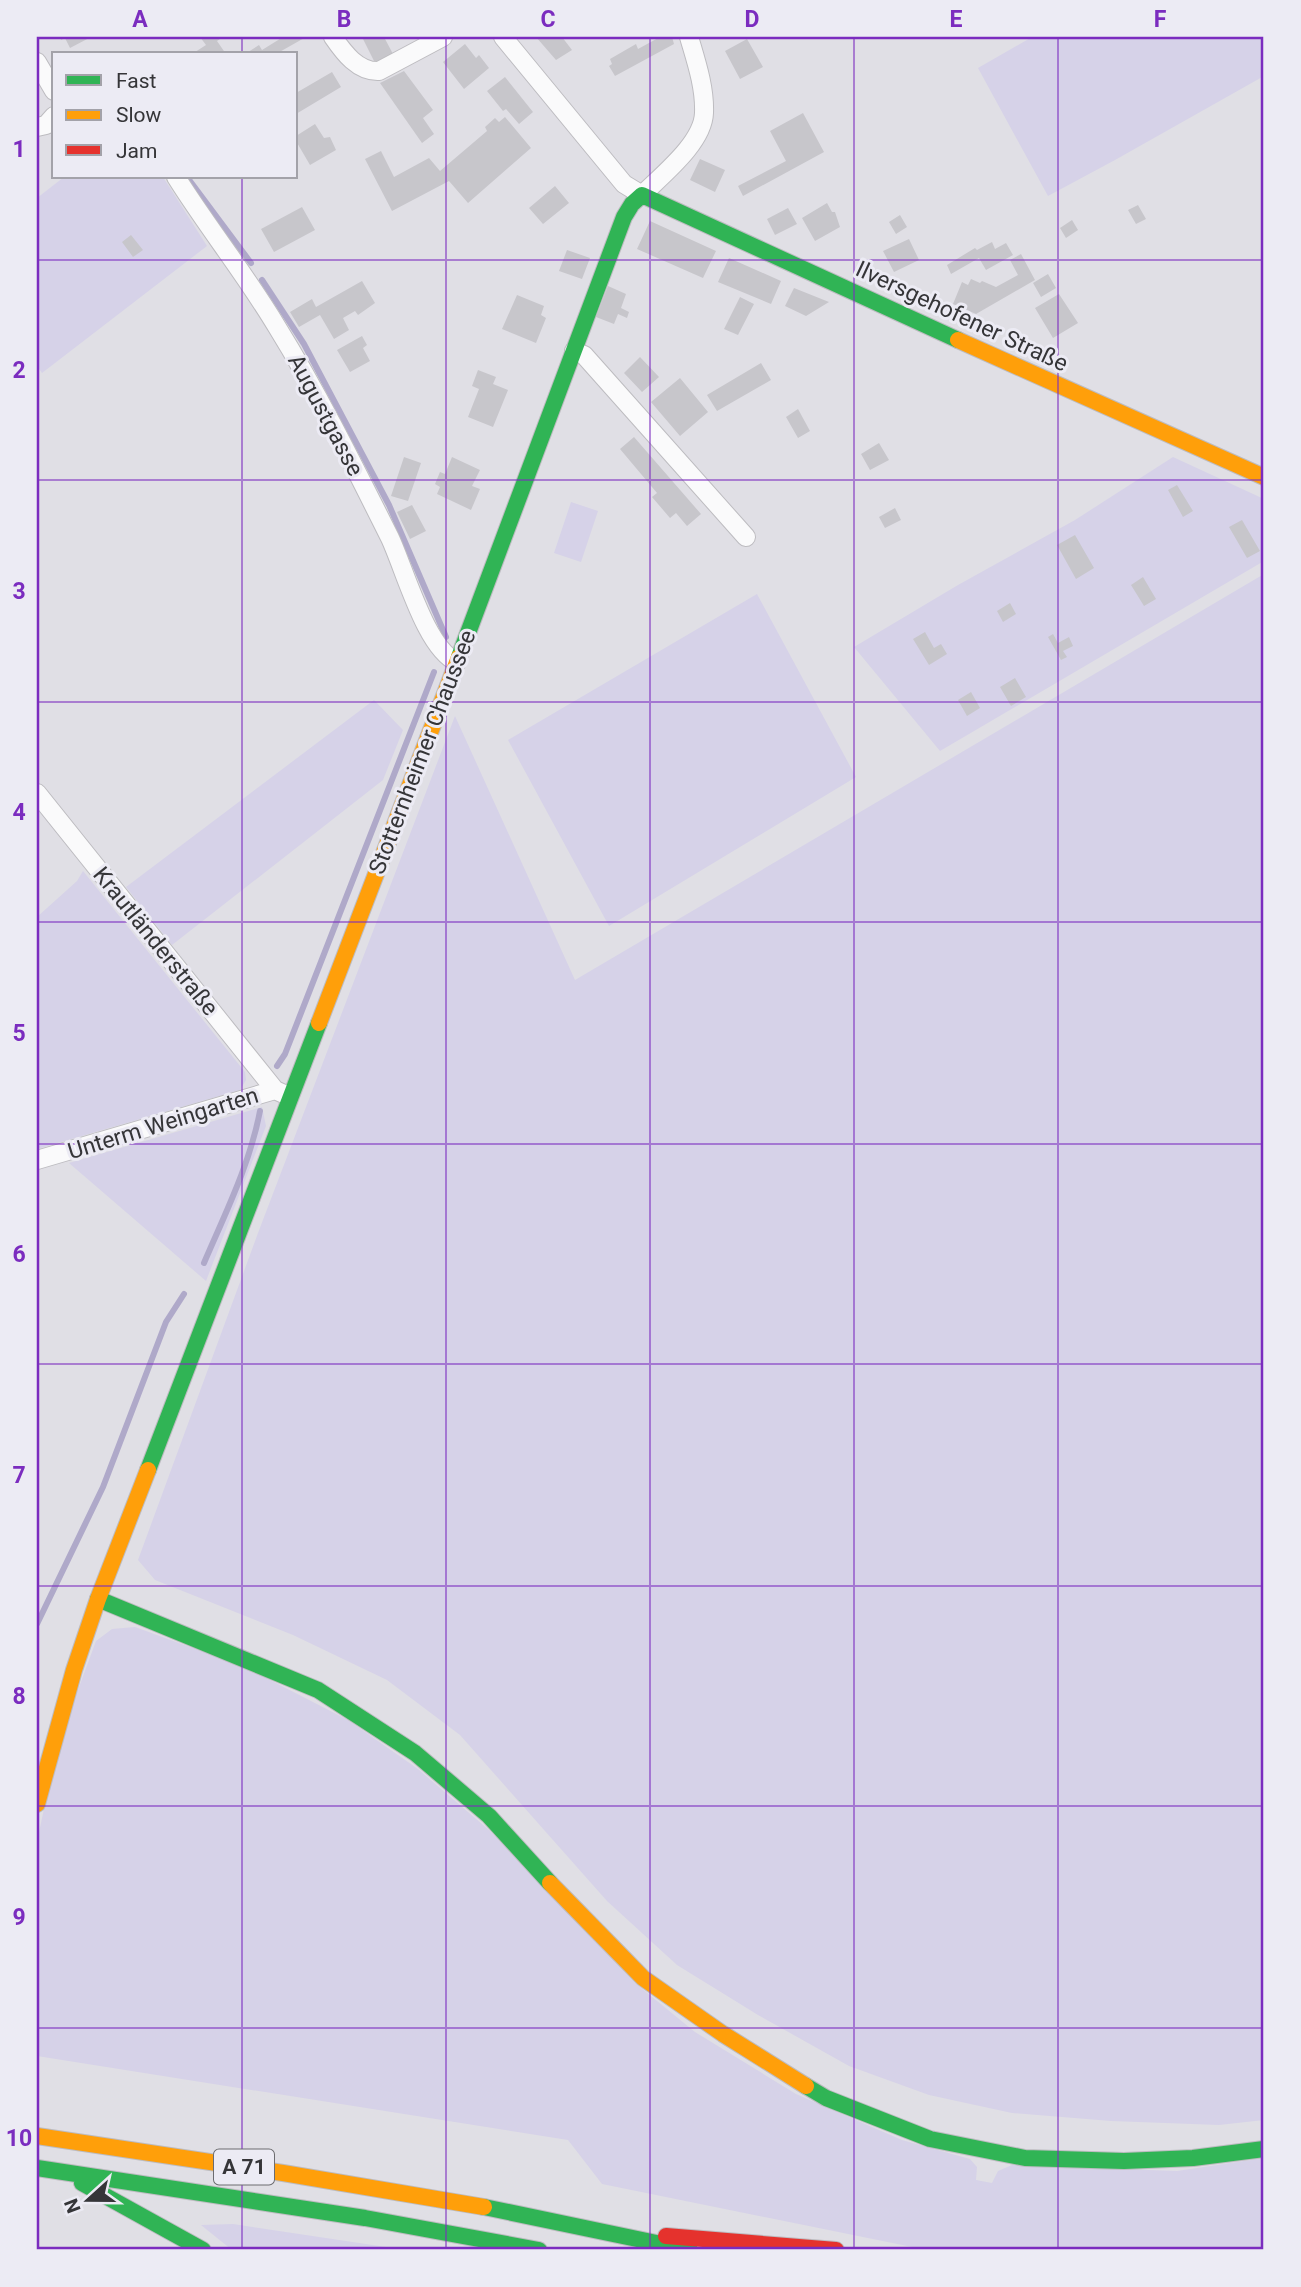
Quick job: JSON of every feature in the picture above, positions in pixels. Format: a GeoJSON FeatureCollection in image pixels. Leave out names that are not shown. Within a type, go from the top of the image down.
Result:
{"type":"FeatureCollection","features":[{"type":"Feature","properties":{"kind":"main road","name":"Stotternheimer Chaussee"},"geometry":{"type":"LineString","coordinates":[[37,1804],[74,1670],[98,1599],[269,1152],[282,1093],[457,662],[624,217],[642,195]]}},
{"type":"Feature","properties":{"kind":"main road","name":"Ilversgehofener Straße"},"geometry":{"type":"LineString","coordinates":[[642,195],[1059,387],[1264,477]]}},
{"type":"Feature","properties":{"kind":"main road"},"geometry":{"type":"LineString","coordinates":[[98,1599],[318,1690],[415,1753],[489,1816],[558,1892],[643,1978],[723,2034],[825,2098],[930,2138],[1025,2158],[1124,2161],[1193,2158],[1264,2149]]}},
{"type":"Feature","properties":{"kind":"main road","name":"A 71"},"geometry":{"type":"LineString","coordinates":[[37,2136],[452,2200],[690,2250]]}},
{"type":"Feature","properties":{"kind":"main road","name":"A 71"},"geometry":{"type":"LineString","coordinates":[[37,2168],[365,2218],[538,2250]]}},
{"type":"Feature","properties":{"kind":"main road"},"geometry":{"type":"LineString","coordinates":[[59,2171],[203,2250]]}},
{"type":"Feature","properties":{"kind":"main road"},"geometry":{"type":"LineString","coordinates":[[614,2232],[836,2250]]}},
{"type":"Feature","properties":{"kind":"street"},"geometry":{"type":"LineString","coordinates":[[333,37],[346,57],[370,71],[379,71],[443,37]]}},
{"type":"Feature","properties":{"kind":"street"},"geometry":{"type":"LineString","coordinates":[[503,37],[624,184],[642,195],[692,145],[705,115],[700,75],[689,37]]}},
{"type":"Feature","properties":{"kind":"street"},"geometry":{"type":"LineString","coordinates":[[37,62],[52,88]]}},
{"type":"Feature","properties":{"kind":"street"},"geometry":{"type":"LineString","coordinates":[[37,127],[46,125],[52,118]]}},
{"type":"Feature","properties":{"kind":"street","name":"Augustgasse"},"geometry":{"type":"LineString","coordinates":[[177,178],[276,324],[323,404],[393,544],[433,642],[448,658],[457,662]]}},
{"type":"Feature","properties":{"kind":"street"},"geometry":{"type":"LineString","coordinates":[[574,351],[584,355],[746,537]]}},
{"type":"Feature","properties":{"kind":"street","name":"Krautländerstraße"},"geometry":{"type":"LineString","coordinates":[[37,793],[282,1093]]}},
{"type":"Feature","properties":{"kind":"street","name":"Unterm Weingarten"},"geometry":{"type":"LineString","coordinates":[[37,1160],[282,1093]]}},
{"type":"Feature","properties":{"kind":"shaded area"},"geometry":{"type":"Polygon","coordinates":[[[1032,37],[1264,37],[1264,76],[1048,196],[978,68],[1032,37]]]}},
{"type":"Feature","properties":{"kind":"shaded area"},"geometry":{"type":"Polygon","coordinates":[[[63,178],[164,178],[207,246],[42,373],[37,366],[37,198],[63,178]]]}},
{"type":"Feature","properties":{"kind":"shaded area"},"geometry":{"type":"Polygon","coordinates":[[[1173,457],[1264,499],[1264,561],[940,751],[854,647],[1075,520],[1173,457]]]}},
{"type":"Feature","properties":{"kind":"shaded area"},"geometry":{"type":"Polygon","coordinates":[[[571,502],[598,511],[581,562],[554,553],[571,502]]]}},
{"type":"Feature","properties":{"kind":"shaded area"},"geometry":{"type":"Polygon","coordinates":[[[1264,574],[1264,2120],[1219,2125],[1111,2121],[1012,2113],[929,2095],[849,2066],[758,2015],[677,1965],[607,1901],[460,1735],[387,1680],[293,1635],[155,1580],[138,1560],[258,1233],[455,716],[575,980],[1264,574]]]}},
{"type":"Feature","properties":{"kind":"shaded area"},"geometry":{"type":"Polygon","coordinates":[[[757,594],[856,777],[609,926],[508,740],[757,594]]]}},
{"type":"Feature","properties":{"kind":"shaded area"},"geometry":{"type":"Polygon","coordinates":[[[374,700],[403,730],[383,780],[172,945],[126,887],[374,700]]]}},
{"type":"Feature","properties":{"kind":"shaded area"},"geometry":{"type":"Polygon","coordinates":[[[83,871],[245,1072],[246,1080],[240,1090],[37,1149],[37,917],[77,881],[83,871]]]}},
{"type":"Feature","properties":{"kind":"shaded area"},"geometry":{"type":"Polygon","coordinates":[[[262,1107],[266,1126],[206,1281],[69,1163],[262,1107]]]}},
{"type":"Feature","properties":{"kind":"shaded area"},"geometry":{"type":"Polygon","coordinates":[[[135,1627],[245,1667],[348,1720],[418,1769],[489,1830],[635,1983],[695,2032],[796,2094],[902,2140],[970,2159],[977,2167],[976,2180],[992,2183],[998,2171],[1012,2165],[1177,2171],[1264,2158],[1264,2250],[927,2250],[602,2184],[568,2140],[37,2056],[37,1842],[57,1747],[96,1641],[112,1629],[135,1627]]]}},
{"type":"Feature","properties":{"kind":"shaded area"},"geometry":{"type":"Polygon","coordinates":[[[233,2224],[406,2250],[232,2250],[201,2225],[233,2224]]]}},
{"type":"Feature","properties":{"kind":"building"},"geometry":{"type":"Polygon","coordinates":[[[60,37],[91,37],[70,48],[65,38],[61,40],[60,37]]]}},
{"type":"Feature","properties":{"kind":"building"},"geometry":{"type":"Polygon","coordinates":[[[200,37],[223,37],[217,41],[225,52],[195,52],[206,45],[200,37]]]}},
{"type":"Feature","properties":{"kind":"building"},"geometry":{"type":"Polygon","coordinates":[[[283,37],[306,37],[280,52],[248,52],[259,45],[262,50],[283,37]]]}},
{"type":"Feature","properties":{"kind":"building"},"geometry":{"type":"Polygon","coordinates":[[[362,37],[384,37],[393,54],[375,63],[362,37]]]}},
{"type":"Feature","properties":{"kind":"building"},"geometry":{"type":"Polygon","coordinates":[[[536,37],[562,37],[572,50],[556,60],[536,37]]]}},
{"type":"Feature","properties":{"kind":"building"},"geometry":{"type":"Polygon","coordinates":[[[660,37],[672,37],[674,44],[615,76],[609,66],[612,64],[610,59],[636,44],[638,49],[660,37]]]}},
{"type":"Feature","properties":{"kind":"building"},"geometry":{"type":"Polygon","coordinates":[[[747,39],[763,67],[740,79],[725,51],[747,39]]]}},
{"type":"Feature","properties":{"kind":"building"},"geometry":{"type":"Polygon","coordinates":[[[465,44],[476,58],[479,55],[489,68],[464,89],[443,62],[465,44]]]}},
{"type":"Feature","properties":{"kind":"building"},"geometry":{"type":"Polygon","coordinates":[[[404,71],[433,110],[423,118],[434,134],[422,143],[380,83],[404,71]]]}},
{"type":"Feature","properties":{"kind":"building"},"geometry":{"type":"Polygon","coordinates":[[[332,72],[341,87],[298,113],[298,92],[332,72]]]}},
{"type":"Feature","properties":{"kind":"building"},"geometry":{"type":"Polygon","coordinates":[[[505,77],[533,112],[519,124],[506,109],[503,111],[487,91],[505,77]]]}},
{"type":"Feature","properties":{"kind":"building"},"geometry":{"type":"Polygon","coordinates":[[[803,113],[824,152],[743,196],[738,186],[786,161],[770,131],[803,113]]]}},
{"type":"Feature","properties":{"kind":"building"},"geometry":{"type":"Polygon","coordinates":[[[505,117],[531,148],[468,203],[449,181],[392,211],[365,159],[381,151],[394,177],[429,158],[440,171],[487,131],[485,127],[495,118],[499,122],[505,117]]]}},
{"type":"Feature","properties":{"kind":"building"},"geometry":{"type":"Polygon","coordinates":[[[315,124],[324,138],[330,137],[336,150],[310,165],[298,144],[298,135],[315,124]]]}},
{"type":"Feature","properties":{"kind":"building"},"geometry":{"type":"Polygon","coordinates":[[[700,159],[725,170],[715,192],[690,180],[700,159]]]}},
{"type":"Feature","properties":{"kind":"building"},"geometry":{"type":"Polygon","coordinates":[[[555,186],[569,203],[543,224],[529,208],[555,186]]]}},
{"type":"Feature","properties":{"kind":"building"},"geometry":{"type":"Polygon","coordinates":[[[827,203],[832,212],[835,212],[840,227],[815,241],[802,218],[827,203]]]}},
{"type":"Feature","properties":{"kind":"building"},"geometry":{"type":"Polygon","coordinates":[[[1138,205],[1146,219],[1136,224],[1128,210],[1138,205]]]}},
{"type":"Feature","properties":{"kind":"building"},"geometry":{"type":"Polygon","coordinates":[[[302,207],[315,230],[274,252],[261,229],[302,207]]]}},
{"type":"Feature","properties":{"kind":"building"},"geometry":{"type":"Polygon","coordinates":[[[788,208],[797,224],[775,235],[767,219],[788,208]]]}},
{"type":"Feature","properties":{"kind":"building"},"geometry":{"type":"Polygon","coordinates":[[[900,215],[907,227],[896,234],[889,222],[900,215]]]}},
{"type":"Feature","properties":{"kind":"building"},"geometry":{"type":"Polygon","coordinates":[[[1072,220],[1078,230],[1066,238],[1060,228],[1072,220]]]}},
{"type":"Feature","properties":{"kind":"building"},"geometry":{"type":"Polygon","coordinates":[[[650,221],[716,251],[703,278],[637,249],[650,221]]]}},
{"type":"Feature","properties":{"kind":"building"},"geometry":{"type":"Polygon","coordinates":[[[131,235],[143,250],[133,257],[122,242],[131,235]]]}},
{"type":"Feature","properties":{"kind":"building"},"geometry":{"type":"Polygon","coordinates":[[[909,239],[919,260],[894,272],[883,251],[909,239]]]}},
{"type":"Feature","properties":{"kind":"building"},"geometry":{"type":"Polygon","coordinates":[[[992,242],[995,249],[1006,243],[1013,255],[986,270],[979,258],[951,274],[947,265],[975,248],[977,250],[992,242]]]}},
{"type":"Feature","properties":{"kind":"building"},"geometry":{"type":"Polygon","coordinates":[[[567,250],[590,258],[582,279],[559,271],[567,250]]]}},
{"type":"Feature","properties":{"kind":"building"},"geometry":{"type":"Polygon","coordinates":[[[1021,254],[1035,280],[976,314],[953,304],[962,282],[968,285],[971,279],[996,287],[1018,275],[1010,260],[1021,254]]]}},
{"type":"Feature","properties":{"kind":"building"},"geometry":{"type":"Polygon","coordinates":[[[729,258],[781,281],[771,304],[718,282],[729,258]]]}},
{"type":"Feature","properties":{"kind":"building"},"geometry":{"type":"Polygon","coordinates":[[[1048,274],[1056,288],[1041,297],[1033,283],[1048,274]]]}},
{"type":"Feature","properties":{"kind":"building"},"geometry":{"type":"Polygon","coordinates":[[[362,281],[375,303],[358,315],[355,311],[343,318],[349,330],[334,339],[320,315],[299,327],[290,312],[312,299],[316,307],[362,281]]]}},
{"type":"Feature","properties":{"kind":"building"},"geometry":{"type":"Polygon","coordinates":[[[608,286],[626,294],[621,308],[629,312],[627,318],[618,314],[614,324],[596,317],[608,286]]]}},
{"type":"Feature","properties":{"kind":"building"},"geometry":{"type":"Polygon","coordinates":[[[794,288],[829,302],[806,316],[785,306],[794,288]]]}},
{"type":"Feature","properties":{"kind":"building"},"geometry":{"type":"Polygon","coordinates":[[[1059,294],[1078,323],[1053,338],[1035,308],[1059,294]]]}},
{"type":"Feature","properties":{"kind":"building"},"geometry":{"type":"Polygon","coordinates":[[[517,295],[544,306],[541,315],[546,318],[536,343],[502,329],[517,295]]]}},
{"type":"Feature","properties":{"kind":"building"},"geometry":{"type":"Polygon","coordinates":[[[740,297],[754,304],[738,335],[724,329],[740,297]]]}},
{"type":"Feature","properties":{"kind":"building"},"geometry":{"type":"Polygon","coordinates":[[[362,336],[367,345],[363,348],[370,361],[350,372],[337,350],[362,336]]]}},
{"type":"Feature","properties":{"kind":"building"},"geometry":{"type":"Polygon","coordinates":[[[640,357],[659,377],[642,392],[624,373],[640,357]]]}},
{"type":"Feature","properties":{"kind":"building"},"geometry":{"type":"Polygon","coordinates":[[[761,363],[771,380],[717,411],[707,395],[761,363]]]}},
{"type":"Feature","properties":{"kind":"building"},"geometry":{"type":"Polygon","coordinates":[[[478,370],[496,377],[493,384],[508,390],[493,427],[468,417],[479,389],[472,386],[478,370]]]}},
{"type":"Feature","properties":{"kind":"building"},"geometry":{"type":"Polygon","coordinates":[[[680,378],[708,412],[680,436],[651,402],[680,378]]]}},
{"type":"Feature","properties":{"kind":"building"},"geometry":{"type":"Polygon","coordinates":[[[798,409],[810,431],[798,438],[786,417],[798,409]]]}},
{"type":"Feature","properties":{"kind":"building"},"geometry":{"type":"Polygon","coordinates":[[[634,437],[701,514],[687,526],[676,513],[670,518],[652,497],[657,493],[620,449],[634,437]]]}},
{"type":"Feature","properties":{"kind":"building"},"geometry":{"type":"Polygon","coordinates":[[[879,443],[889,460],[870,470],[861,454],[879,443]]]}},
{"type":"Feature","properties":{"kind":"building"},"geometry":{"type":"Polygon","coordinates":[[[404,457],[421,463],[408,501],[391,496],[404,457]]]}},
{"type":"Feature","properties":{"kind":"building"},"geometry":{"type":"Polygon","coordinates":[[[452,457],[480,470],[472,486],[480,489],[471,510],[437,494],[440,487],[435,484],[440,472],[445,474],[452,457]]]}},
{"type":"Feature","properties":{"kind":"building"},"geometry":{"type":"Polygon","coordinates":[[[1177,485],[1193,511],[1183,517],[1168,490],[1177,485]]]}},
{"type":"Feature","properties":{"kind":"building"},"geometry":{"type":"Polygon","coordinates":[[[412,505],[426,531],[410,539],[397,512],[412,505]]]}},
{"type":"Feature","properties":{"kind":"building"},"geometry":{"type":"Polygon","coordinates":[[[895,508],[901,520],[885,528],[879,517],[895,508]]]}},
{"type":"Feature","properties":{"kind":"building"},"geometry":{"type":"Polygon","coordinates":[[[1242,520],[1260,551],[1247,558],[1229,527],[1242,520]]]}},
{"type":"Feature","properties":{"kind":"building"},"geometry":{"type":"Polygon","coordinates":[[[1075,535],[1094,568],[1076,579],[1057,545],[1075,535]]]}},
{"type":"Feature","properties":{"kind":"building"},"geometry":{"type":"Polygon","coordinates":[[[1143,577],[1156,599],[1144,606],[1131,585],[1143,577]]]}},
{"type":"Feature","properties":{"kind":"building"},"geometry":{"type":"Polygon","coordinates":[[[1010,603],[1016,614],[1003,622],[997,611],[1010,603]]]}},
{"type":"Feature","properties":{"kind":"building"},"geometry":{"type":"Polygon","coordinates":[[[925,632],[934,648],[941,644],[947,654],[929,665],[913,639],[925,632]]]}},
{"type":"Feature","properties":{"kind":"building"},"geometry":{"type":"Polygon","coordinates":[[[1053,634],[1058,643],[1069,637],[1073,646],[1063,651],[1067,657],[1061,660],[1048,637],[1053,634]]]}},
{"type":"Feature","properties":{"kind":"building"},"geometry":{"type":"Polygon","coordinates":[[[1015,678],[1026,697],[1011,706],[1000,687],[1015,678]]]}},
{"type":"Feature","properties":{"kind":"building"},"geometry":{"type":"Polygon","coordinates":[[[971,692],[980,708],[967,716],[958,700],[971,692]]]}},
{"type":"Feature","properties":{"kind":"waterway"},"geometry":{"type":"LineString","coordinates":[[188,178],[251,263]]}},
{"type":"Feature","properties":{"kind":"waterway"},"geometry":{"type":"LineString","coordinates":[[262,280],[304,344],[389,505],[446,637]]}},
{"type":"Feature","properties":{"kind":"waterway"},"geometry":{"type":"LineString","coordinates":[[277,1066],[285,1054],[434,672]]}},
{"type":"Feature","properties":{"kind":"waterway"},"geometry":{"type":"LineString","coordinates":[[204,1263],[243,1169],[260,1111]]}},
{"type":"Feature","properties":{"kind":"waterway"},"geometry":{"type":"LineString","coordinates":[[37,1624],[103,1487],[166,1322],[184,1294]]}},
{"type":"Feature","properties":{"kind":"traffic: fast"},"geometry":{"type":"LineString","coordinates":[[459,657],[624,217],[642,195],[958,340]]}},
{"type":"Feature","properties":{"kind":"traffic: fast"},"geometry":{"type":"LineString","coordinates":[[148,1470],[319,1023]]}},
{"type":"Feature","properties":{"kind":"traffic: fast"},"geometry":{"type":"LineString","coordinates":[[98,1599],[318,1690],[415,1753],[489,1816],[550,1883]]}},
{"type":"Feature","properties":{"kind":"traffic: fast"},"geometry":{"type":"LineString","coordinates":[[806,2086],[826,2098],[930,2139],[1025,2158],[1124,2161],[1193,2158],[1264,2149]]}},
{"type":"Feature","properties":{"kind":"traffic: fast"},"geometry":{"type":"LineString","coordinates":[[37,2168],[365,2218],[539,2250]]}},
{"type":"Feature","properties":{"kind":"traffic: fast"},"geometry":{"type":"LineString","coordinates":[[82,2183],[203,2250]]}},
{"type":"Feature","properties":{"kind":"traffic: fast"},"geometry":{"type":"LineString","coordinates":[[484,2207],[690,2250]]}},
{"type":"Feature","properties":{"kind":"traffic: slow"},"geometry":{"type":"LineString","coordinates":[[958,340],[1264,477]]}},
{"type":"Feature","properties":{"kind":"traffic: slow"},"geometry":{"type":"LineString","coordinates":[[319,1023],[459,657]]}},
{"type":"Feature","properties":{"kind":"traffic: slow"},"geometry":{"type":"LineString","coordinates":[[37,1804],[74,1670],[98,1599],[148,1470]]}},
{"type":"Feature","properties":{"kind":"traffic: slow"},"geometry":{"type":"LineString","coordinates":[[550,1883],[643,1978],[723,2034],[806,2086]]}},
{"type":"Feature","properties":{"kind":"traffic: slow"},"geometry":{"type":"LineString","coordinates":[[37,2136],[484,2207]]}},
{"type":"Feature","properties":{"kind":"traffic: jam"},"geometry":{"type":"LineString","coordinates":[[666,2236],[836,2250]]}}]}
